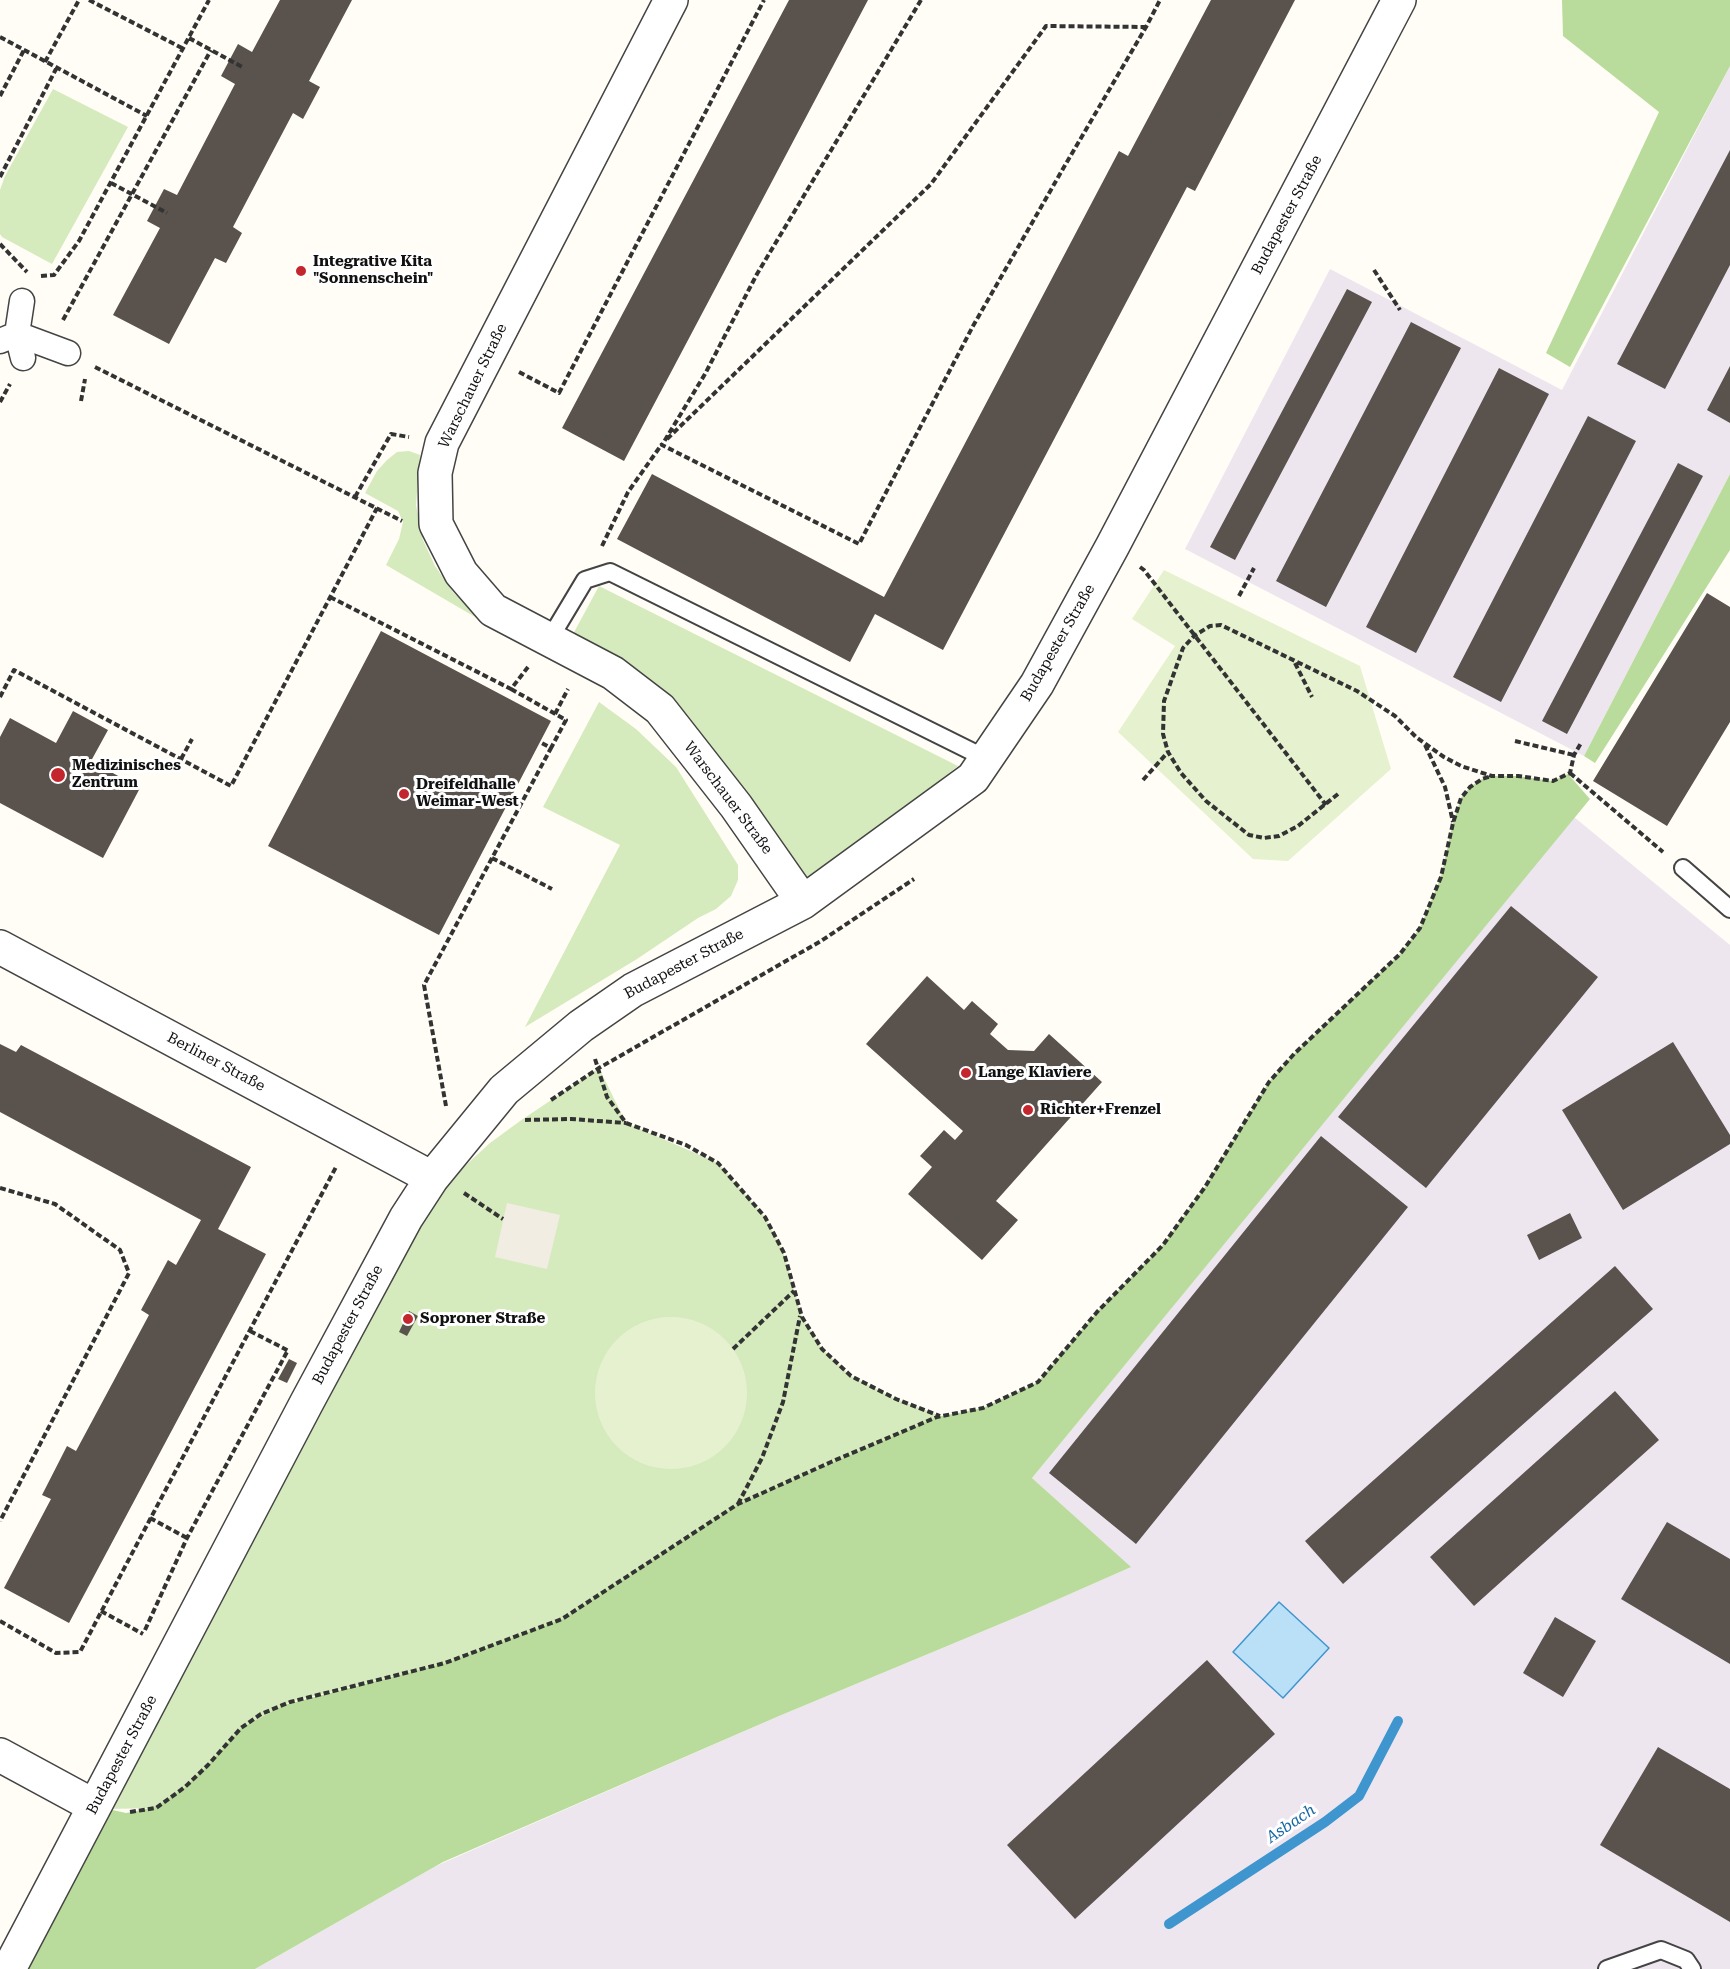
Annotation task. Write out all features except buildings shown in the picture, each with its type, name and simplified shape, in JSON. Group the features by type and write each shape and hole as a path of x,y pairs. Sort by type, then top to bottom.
{"street":[{"name":"Warschauer Straße","path":"671,0 442,443 435,473 435,524 461,573 493,610 613,673 660,709 736,806 803,902"},
{"name":"Budapester Straße","path":"9,1969 325,1369 406,1218 434,1176 504,1090 581,1026 633,990 803,902 973,778 1037,684 1107,558 1399,0"},
{"path":"9,337 22,301"},
{"path":"9,337 57,344"},
{"path":"9,337 23,358"},
{"name":"Berliner Straße","path":"0,947 434,1176"},
{"path":"0,1755 94,1806"}],"lane":[{"path":"549,640 585,580 610,572 987,759"},
{"path":"1683,868 1730,909"},
{"path":"1607,1969 1661,1950 1686,1960 1692,1969"}],"path":[{"path":"45,62 79,0"},
{"path":"89,0 182,48"},
{"path":"0,244 32,277 54,275 79,241 209,0"},
{"path":"487,355 559,393 764,0"},
{"path":"585,580 628,492 662,445 705,374 757,274 921,0"},
{"path":"662,445 858,544 973,326 1160,0"},
{"path":"662,445 931,184 1046,26 1146,27"},
{"path":"0,37 147,116"},
{"path":"189,38 244,68"},
{"path":"0,96 24,50"},
{"path":"211,50 72,307 57,344 404,522"},
{"path":"0,177 56,69"},
{"path":"111,183 167,213"},
{"path":"1374,270 1400,310"},
{"path":"355,497 391,434 442,443"},
{"path":"0,697 14,670 231,786 377,508"},
{"path":"1239,596 1254,568"},
{"path":"1144,570 1326,805"},
{"path":"330,597 511,689 566,720 424,985 446,1106 471,1129"},
{"path":"1338,794 1298,826 1279,836 1264,838 1248,835 1206,801 1181,773 1168,752 1163,734 1164,701 1183,648 1194,636 1210,626 1221,625 1357,691 1395,716 1424,743 1444,757 1461,766 1492,776"},
{"path":"511,689 549,640"},
{"path":"1294,662 1312,697"},
{"path":"555,714 570,684"},
{"path":"181,759 192,739"},
{"path":"1515,741 1574,755"},
{"path":"540,742 551,748"},
{"path":"1424,743 1444,787 1453,823"},
{"path":"1570,773 1574,755 1581,743"},
{"path":"1143,780 1168,752"},
{"path":"94,1806 126,1813 156,1808 185,1788 208,1766 241,1728 261,1714 290,1702 445,1663 562,1619 738,1504 941,1416 983,1408 1038,1382 1097,1312 1163,1245 1205,1187 1269,1082 1294,1054 1400,954 1420,928 1441,877 1461,798 1470,787 1492,776 1518,776 1552,781 1570,773"},
{"path":"1570,773 1683,868"},
{"path":"492,858 552,889"},
{"path":"549,1101 598,1068 821,941 914,879"},
{"path":"581,1026 607,1097 626,1123"},
{"path":"530,1114 520,1120 571,1119 626,1123 686,1145 718,1163 765,1217 784,1253 800,1312 822,1348 851,1376 896,1399 941,1416"},
{"path":"0,1621 56,1653 80,1652 353,1134"},
{"path":"434,1176 504,1219"},
{"path":"0,1188 55,1203 120,1250 129,1272 0,1521"},
{"path":"734,1349 795,1291"},
{"path":"738,1504 762,1458 783,1402 800,1312"},
{"path":"250,1331 325,1369"},
{"path":"140,1645 187,1538 288,1350"},
{"path":"150,1518 187,1538"},
{"path":"101,1611 143,1634"}],"shaded area":[{"path":"1730,66 1730,474 1584,756 1185,549 1330,269 1562,390"},
{"path":"1574,817 1730,945 1730,1969 255,1969 436,1866 779,1716 1029,1612 1130,1567 1032,1478"},
{"path":"507,1203 560,1215 547,1269 495,1257"}],"green space":[{"path":"1562,0 1730,0 1730,66 1570,367 1546,353 1659,112 1563,36"},
{"path":"53,89 128,127 52,264 2,237 0,234 0,190 5,176"},
{"path":"409,451 420,455 416,505 423,540 435,566 453,592 482,621 386,565 399,539 403,522 398,511 365,493 377,471 387,460 397,452"},
{"path":"1730,474 1730,550 1595,763 1584,756"},
{"path":"1164,570 1360,666 1391,769 1288,861 1253,859 1118,732 1175,646 1132,619"},
{"path":"599,586 958,766 809,883 572,636"},
{"path":"599,702 636,729 676,767 738,865 738,880 731,896 716,909 698,918 637,959 525,1027 620,845 543,807"},
{"path":"1568,774 1590,799 1032,1478 1131,1567 443,1862 255,1969 25,1969 108,1809 126,1813 156,1807 185,1787 241,1728 284,1705 445,1663 562,1619 738,1504 937,1417 983,1408 1038,1382 1097,1312 1163,1245 1205,1187 1269,1082 1294,1054 1400,954 1420,928 1441,877 1461,798 1470,787 1492,776 1518,776 1552,781"},
{"path":"599,1068 626,1123 718,1163 765,1217 783,1251 802,1317 822,1349 851,1376 896,1399 941,1416 738,1504 562,1619 445,1663 290,1702 241,1728 185,1787 156,1808 108,1809 417,1226 454,1176 490,1143"},
{"path":"671,1317 686,1318 700,1323 725,1339 741,1364 746,1378 746,1408 741,1422 725,1447 700,1463 686,1468 671,1469 656,1468 642,1463 617,1447 601,1422 596,1408 595,1393 596,1378 601,1364 617,1339 642,1323 656,1318"}],"water":[{"path":"1279,1602 1329,1648 1283,1698 1233,1652"}],"waterway":[{"name":"Asbach","path":"1169,1924 1325,1822 1359,1796 1398,1721"}],"place":[{"name":"Integrative Kita \"Sonnenschein\"","path":"301,271"},
{"name":"Medizinisches Zentrum","path":"58,775"},
{"name":"Dreifeldhalle Weimar-West","path":"404,794"},
{"name":"Lange Klaviere","path":"966,1073"},
{"name":"Richter+Frenzel","path":"1028,1110"},
{"name":"Soproner Straße","path":"408,1319"}]}
